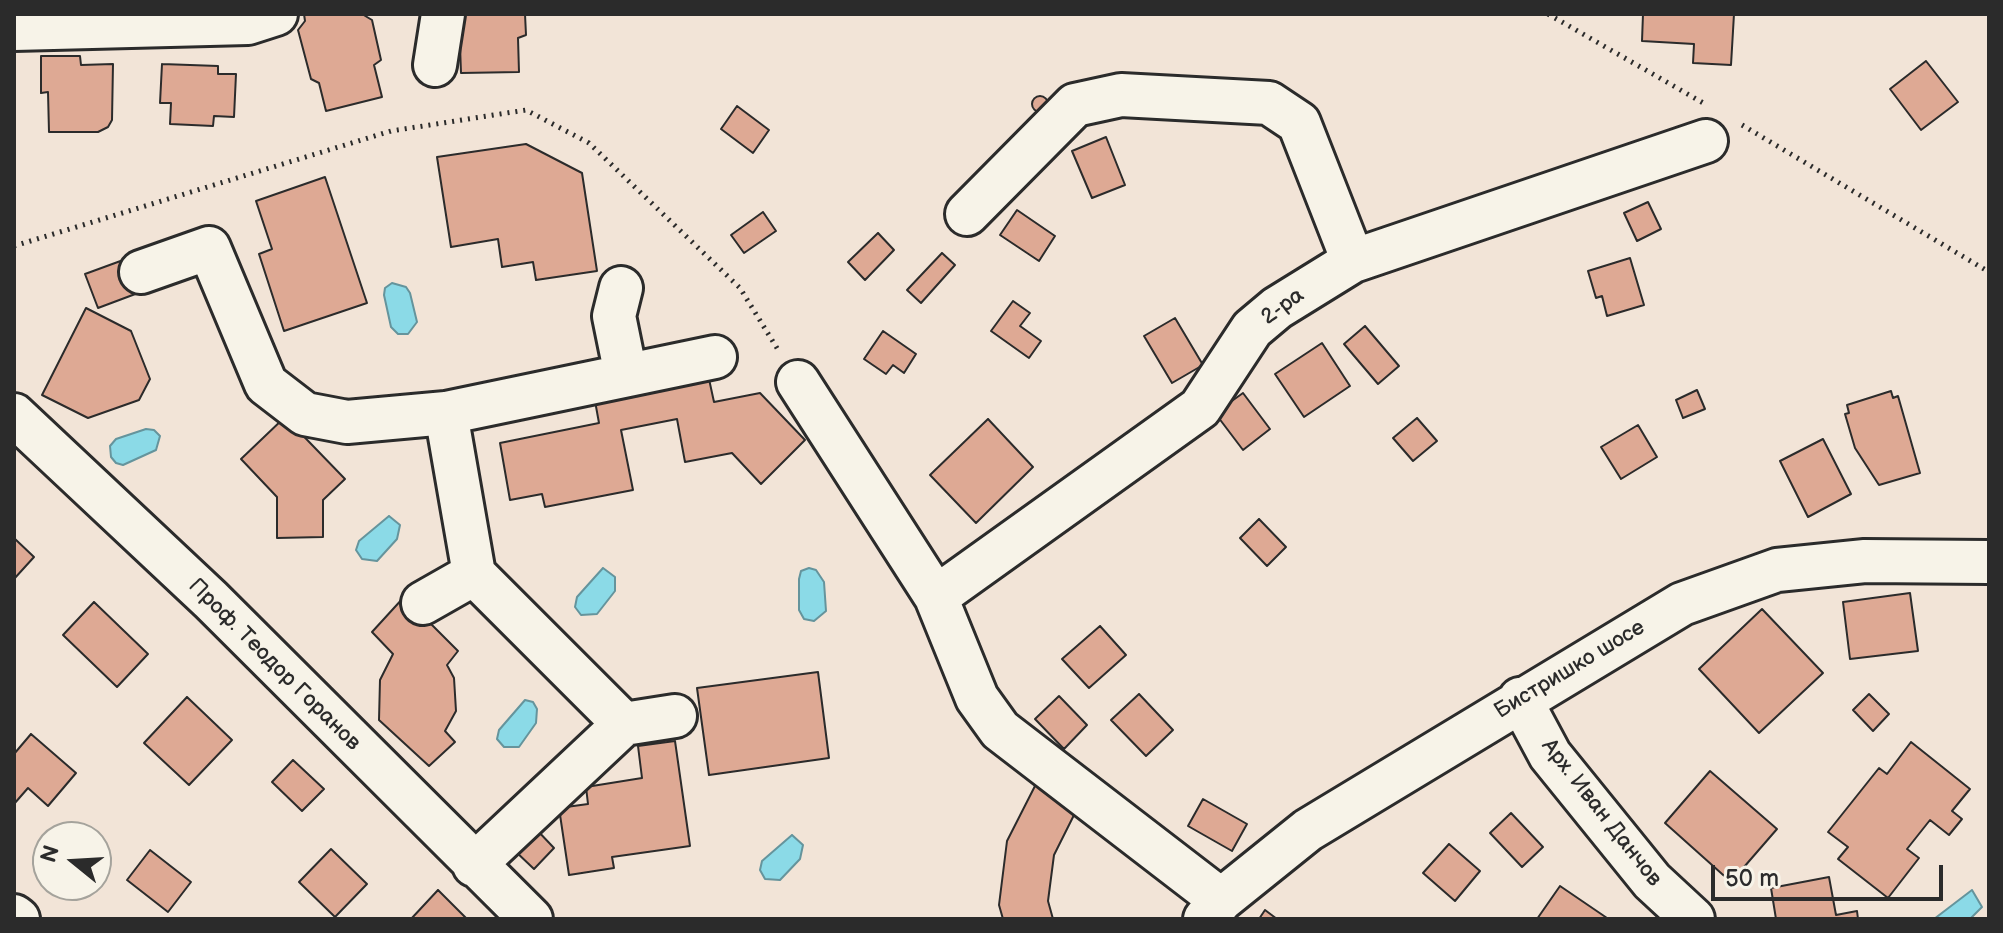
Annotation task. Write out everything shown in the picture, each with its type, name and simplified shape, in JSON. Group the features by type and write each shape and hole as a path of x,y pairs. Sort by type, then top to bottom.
{"street":[{"path":"14,29 248,23 276,14"},
{"path":"435,65 443,14"},
{"path":"967,214 1075,105 1121,95 1269,103 1299,123 1353,261"},
{"name":"2-ра","path":"936,597 1200,408 1252,329 1277,308 1353,261 1723,124"},
{"path":"141,272 209,248 266,384 305,414 347,422 446,413 715,357"},
{"path":"621,288 614,316 626,375"},
{"path":"798,382 936,597 977,698 1000,730 1213,909"},
{"path":"446,413 474,574 624,724"},
{"name":"Проф. Теодор Горанов","path":"14,415 211,600 531,919"},
{"name":"Бистришко шосе","path":"1213,909 1308,830 1520,699 1682,604 1777,570 1865,561 1989,562"},
{"path":"423,603 474,574"},
{"name":"Арх. Иван Данчов","path":"1520,699 1550,755 1656,900 1693,919"},
{"path":"474,865 624,724 675,716"}],"path":[{"path":"1548,14 1723,124 1989,272"},
{"path":"14,246 391,131 526,110 589,143 740,288 798,382"}],"water":[{"path":"392,283 406,287 410,293 417,322 408,334 398,334 391,327 384,295 385,288"},
{"path":"146,429 154,430 160,436 156,450 123,465 116,463 111,457 110,446 116,439"},
{"path":"389,516 400,525 397,539 377,561 362,559 356,550 359,541"},
{"path":"603,568 615,577 615,591 597,614 581,615 575,607 577,597"},
{"path":"809,568 816,570 824,582 826,611 814,621 804,619 799,610 799,579 801,571"},
{"path":"525,700 533,702 537,709 536,723 519,747 504,747 497,739 499,730"},
{"path":"792,835 803,845 800,859 780,880 765,879 760,870 762,861"},
{"path":"1972,890 1982,907 1970,919 1934,919"}],"building":[{"path":"304,14 362,14 372,20 381,60 374,65 382,97 326,111 319,83 311,79 298,30 305,21"},
{"path":"452,14 525,14 526,35 518,38 519,72 461,73 460,45 453,40"},
{"path":"1643,14 1734,14 1731,65 1693,63 1694,44 1642,41"},
{"path":"41,56 80,56 81,65 113,64 112,120 108,127 98,132 49,132 48,92 41,93"},
{"path":"1926,61 1958,102 1921,130 1890,89"},
{"path":"162,64 218,66 218,74 236,74 234,117 214,116 213,126 170,124 171,103 160,103"},
{"path":"1040,96 1046,98 1046,110 1040,112 1034,110 1032,104 1034,98"},
{"path":"737,106 769,130 753,153 721,129"},
{"path":"1106,137 1125,185 1092,198 1072,151"},
{"path":"526,144 582,173 597,271 536,280 533,262 502,267 498,239 451,247 437,157"},
{"path":"325,177 367,303 284,331 259,254 272,249 256,201"},
{"path":"1648,202 1661,229 1637,241 1624,213"},
{"path":"1017,210 1055,236 1039,261 1000,235"},
{"path":"763,212 776,231 744,253 731,235"},
{"path":"878,233 894,250 865,280 848,262"},
{"path":"942,253 955,265 921,303 907,290"},
{"path":"1630,258 1644,305 1607,316 1602,296 1596,298 1588,271"},
{"path":"126,259 138,293 98,308 85,274"},
{"path":"1013,301 1030,313 1020,326 1041,341 1029,358 991,331"},
{"path":"86,308 131,331 150,379 139,400 88,418 42,395"},
{"path":"1175,318 1203,365 1172,383 1144,336"},
{"path":"1365,326 1399,366 1378,384 1344,344"},
{"path":"883,331 916,354 904,373 893,365 886,374 864,359"},
{"path":"1322,343 1350,386 1304,417 1275,374"},
{"path":"709,379 714,402 760,393 805,440 761,484 732,453 685,462 677,419 621,430 633,490 545,507 542,494 510,500 500,443 599,423 595,401"},
{"path":"1697,390 1705,409 1683,418 1676,400"},
{"path":"1891,391 1893,398 1898,396 1920,473 1879,485 1855,448 1845,414 1849,413 1847,405"},
{"path":"1243,393 1270,429 1243,450 1215,413"},
{"path":"285,417 345,479 323,500 323,537 277,538 277,497 241,459"},
{"path":"1417,418 1437,441 1413,461 1393,438"},
{"path":"988,419 1033,467 976,523 930,475"},
{"path":"1638,425 1657,457 1621,479 1601,447"},
{"path":"1823,439 1851,494 1808,517 1780,461"},
{"path":"1259,519 1286,547 1267,566 1240,538"},
{"path":"14,538 34,557 14,579"},
{"path":"1910,593 1918,651 1850,659 1843,602"},
{"path":"404,597 458,651 447,665 454,678 456,711 445,731 455,742 429,766 379,720 380,680 393,654 372,632"},
{"path":"94,602 148,654 117,687 63,635"},
{"path":"1762,609 1823,673 1759,733 1699,669"},
{"path":"1100,626 1126,655 1089,688 1062,659"},
{"path":"818,672 829,758 709,775 697,688"},
{"path":"1139,694 1173,730 1146,756 1111,720"},
{"path":"1869,694 1889,714 1873,731 1853,710"},
{"path":"1059,696 1087,725 1064,749 1035,719"},
{"path":"187,697 232,740 189,785 144,743"},
{"path":"31,734 76,773 48,806 28,788 14,804 14,754"},
{"path":"675,741 690,846 612,857 614,868 569,875 559,808 588,804 586,787 642,778 638,746"},
{"path":"1911,742 1970,789 1952,811 1962,819 1949,835 1930,820 1907,849 1919,858 1888,898 1838,859 1848,847 1828,832 1879,768 1887,774"},
{"path":"293,760 324,789 302,811 272,782"},
{"path":"1710,771 1777,829 1731,882 1665,823"},
{"path":"1036,784 1075,813 1054,855 1048,901 1053,919 1003,919 999,905 1007,841"},
{"path":"1203,799 1247,824 1232,851 1188,826"},
{"path":"1511,813 1543,847 1522,867 1490,833"},
{"path":"535,828 554,848 534,869 514,850"},
{"path":"1449,844 1480,871 1455,901 1423,873"},
{"path":"331,849 367,884 335,917 299,882"},
{"path":"150,850 191,882 168,912 127,880"},
{"path":"1829,877 1836,915 1857,911 1858,919 1776,919 1771,888"},
{"path":"1560,886 1607,918 1537,919"},
{"path":"438,890 467,919 411,919"},
{"path":"1265,910 1277,919 1259,919"}]}
